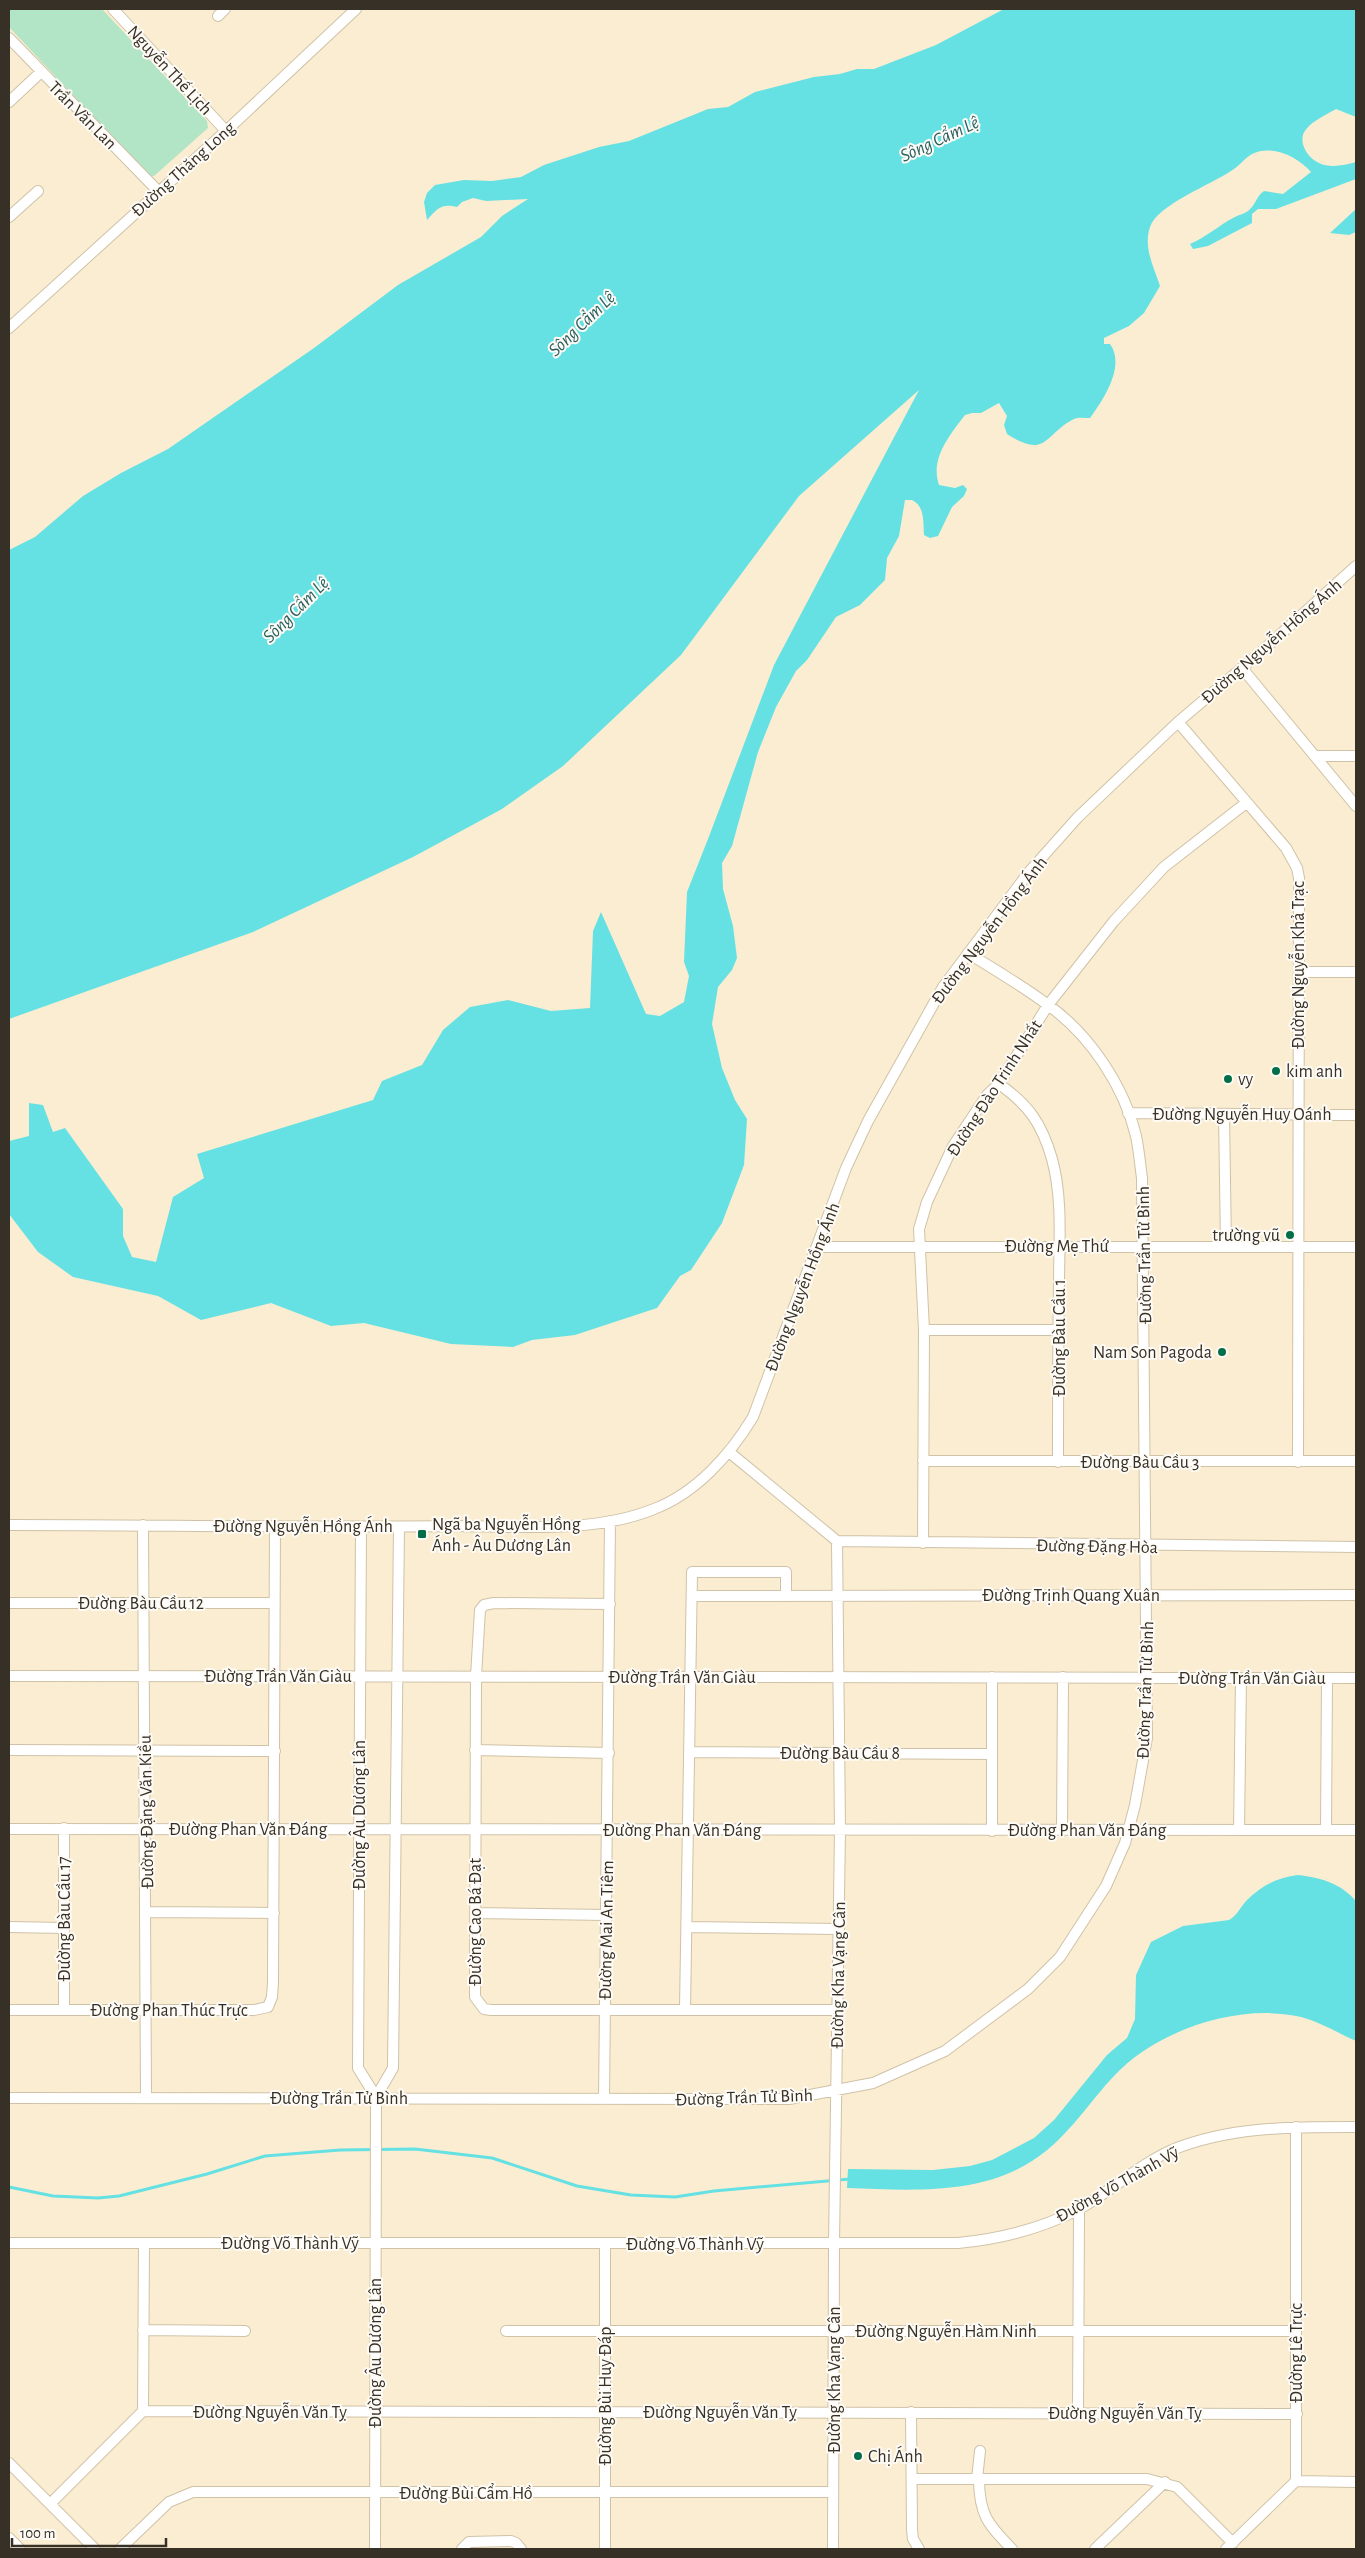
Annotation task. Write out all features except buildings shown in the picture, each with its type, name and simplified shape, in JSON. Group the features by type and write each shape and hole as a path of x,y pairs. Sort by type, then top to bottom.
{"street":[{"name":"Nguyễn Thế Lịch","path":"113,9 226,131"},
{"name":"Đường Thăng Long","path":"9,328 226,131 356,9"},
{"name":"Trần Văn Lan","path":"9,38 158,191"},
{"path":"9,102 41,72"},
{"path":"9,218 38,191"},
{"name":"Đường Nguyễn Hồng Ánh","path":"9,1525 399,1527 573,1525 610,1521 655,1509 680,1495 708,1473 729,1452 753,1417 846,1168 868,1121 929,1011 968,953 1029,872 1072,824 1178,722 1242,668 1356,566"},
{"path":"1242,668 1356,806"},
{"name":"Đường Nguyễn Khả Trạc","path":"1178,722 1286,848 1296,868 1299,893 1297,1114 1298,1462"},
{"path":"1315,756 1356,756"},
{"name":"Đường Đào Trinh Nhất","path":"923,1543 924,1330 919,1229 927,1202 953,1146 988,1095 999,1084 1048,1005 1132,900 1164,866 1246,802"},
{"name":"Đường Trần Tử Bình","path":"9,2098 789,2099 873,2082 945,2051 1028,1989 1060,1957 1106,1886 1128,1831 1142,1771 1147,1738 1145,1246 1142,1178 1136,1136 1128,1113 1112,1079 1091,1045 1048,1005 968,953"},
{"path":"1299,972 1356,972"},
{"name":"Đường Bàu Cầu 1","path":"999,1084 1021,1100 1031,1112 1052,1159 1059,1200 1058,1462"},
{"name":"Đường Nguyễn Huy Oánh","path":"1128,1113 1356,1115"},
{"path":"1224,1114 1226,1246"},
{"name":"Đường Mẹ Thứ","path":"817,1247 1356,1247"},
{"path":"924,1330 1058,1330"},
{"path":"729,1452 837,1541"},
{"name":"Đường Bàu Cầu 3","path":"923,1461 1356,1462"},
{"name":"Đường Mai An Tiêm","path":"604,2099 610,1676 610,1521"},
{"name":"Đường Đặng Văn Kiều","path":"143,1525 147,1912 146,2098"},
{"name":"Đường Phan Thúc Trực","path":"9,2010 254,2010 268,2007 272,1998 274,1913 275,1526"},
{"name":"Đường Âu Dương Lân","path":"361,1527 358,2068 376,2098"},
{"name":"Đường Âu Dương Lân","path":"375,2549 374,2166 376,2098 393,2068 399,1527"},
{"name":"Đường Đặng Hòa","path":"837,1541 1146,1547 1356,1547"},
{"name":"Đường Kha Vạng Cân","path":"833,2549 834,2192 840,1830 837,1541"},
{"path":"685,2009 692,1572 786,1572 786,1596"},
{"name":"Đường Trịnh Quang Xuân","path":"692,1596 1356,1595"},
{"name":"Đường Bàu Cầu 12","path":"9,1603 274,1603"},
{"name":"Đường Cao Bá Đạt","path":"610,1604 484,1605 478,1617 475,1750 475,1997 484,2009 837,2010"},
{"name":"Đường Trần Văn Giàu","path":"9,1676 1356,1678"},
{"path":"992,1677 992,1830"},
{"path":"1062,1831 1063,1677"},
{"path":"1239,1830 1241,1678"},
{"path":"1326,1830 1327,1678"},
{"path":"9,1750 275,1751"},
{"path":"475,1750 609,1753"},
{"name":"Đường Bàu Cầu 8","path":"690,1752 991,1754"},
{"name":"Đường Bàu Cầu 17","path":"64,1828 64,2010"},
{"name":"Đường Phan Văn Đáng","path":"9,1829 1356,1830"},
{"path":"147,1912 274,1913"},
{"path":"475,1913 606,1915"},
{"path":"9,1927 64,1928"},
{"path":"687,1927 839,1929"},
{"name":"Đường Võ Thành Vỹ","path":"9,2243 958,2243 990,2240 1014,2234 1079,2209 1171,2151 1213,2136 1296,2127 1356,2126"},
{"name":"Đường Lê Trực","path":"1296,2127 1296,2482"},
{"path":"1078,2413 1079,2209"},
{"path":"50,2504 143,2412 144,2243"},
{"name":"Đường Bùi Huy Đáp","path":"605,2244 605,2549"},
{"path":"143,2330 245,2331"},
{"name":"Đường Nguyễn Hàm Ninh","path":"506,2330 1296,2331"},
{"name":"Đường Nguyễn Văn Tỵ","path":"143,2412 1296,2414"},
{"path":"911,2412 913,2539 919,2549"},
{"path":"980,2451 978,2479 981,2509 992,2528 1012,2549"},
{"path":"9,2463 95,2549"},
{"path":"912,2479 1148,2479 1165,2482 1177,2487 1230,2546 1296,2482 1356,2482"},
{"path":"1095,2549 1165,2482"},
{"name":"Đường Bùi Cẩm Hồ","path":"120,2549 169,2502 193,2492 833,2492"},
{"path":"9,2538 20,2549"},
{"path":"462,2549 469,2542 511,2541 516,2543 521,2549"}],"green space":[{"path":"9,9 102,9 207,121 208,128 154,176 150,177 9,27"}],"water":[{"name":"Sông Cẩm Lệ","path":"1004,9 1356,9 1356,117 1336,109 1308,127 1302,140 1307,153 1323,165 1336,166 1356,162 1356,179 1276,209 1258,209 1252,214 1252,223 1208,246 1193,249 1190,244 1248,211 1264,191 1283,194 1311,172 1292,157 1276,151 1260,151 1252,154 1231,171 1163,211 1150,227 1148,235 1150,257 1160,286 1144,313 1129,326 1104,338 1104,344 1110,344 1114,353 1114,372 1111,383 1090,418 1074,419 1044,442 1038,445 1030,445 1007,434 1004,425 1007,416 999,403 981,413 965,415 943,448 937,466 937,475 939,485 955,488 963,485 967,489 964,496 952,507 938,536 930,538 924,535 919,506 912,500 905,500 899,536 887,558 885,580 860,605 836,617 807,660 796,671 776,707 758,752 732,846 722,863 723,889 733,926 737,958 732,970 718,987 712,1024 722,1068 735,1100 747,1119 744,1165 722,1223 691,1270 680,1276 657,1308 575,1335 532,1340 513,1347 451,1344 364,1323 331,1326 271,1303 201,1320 158,1296 73,1277 38,1252 9,1214 9,1141 29,1136 29,1103 43,1105 53,1132 65,1128 123,1209 123,1236 132,1257 156,1262 173,1197 204,1178 197,1154 373,1100 382,1081 422,1065 443,1030 470,1007 508,1000 551,1011 590,1008 593,931 601,912 646,1014 660,1016 684,1002 689,976 684,962 687,892 774,665 919,390 799,496 681,655 563,766 502,809 413,857 253,932 9,1019 9,550 35,537 83,496 121,473 168,449 314,348 398,285 481,237 502,216 528,199 486,201 473,198 462,202 457,207 443,206 427,220 424,202 427,193 435,185 464,180 492,181 521,177 544,165 599,147 629,141 708,109 728,107 755,92 814,77 840,74 857,69 874,69 936,45"},
{"path":"1356,209 1356,232 1349,235 1330,233"},
{"path":"1298,1875 1330,1882 1344,1890 1356,1901 1356,2041 1308,2019 1278,2014 1254,2013 1229,2016 1205,2022 1181,2031 1139,2054 1121,2069 1058,2140 1032,2161 1011,2172 989,2180 942,2188 894,2190 847,2188 848,2169 933,2170 970,2166 992,2160 1034,2138 1054,2120 1107,2055 1127,2038 1135,2019 1136,1975 1151,1942 1183,1926 1229,1920 1235,1916 1247,1900 1264,1886 1283,1878"}],"waterway":[{"path":"9,2187 53,2196 98,2198 119,2196 207,2174 265,2156 340,2150 415,2149 492,2158 577,2186 631,2195 675,2197 714,2191 850,2179"}],"place":[{"name":"kim anh","path":"1276,1071"},
{"name":"vy","path":"1228,1079"},
{"name":"trường vũ","path":"1290,1235"},
{"name":"Nam Son Pagoda","path":"1222,1352"},
{"name":"Ngã ba Nguyễn Hồng Ánh - Âu Dương Lân","path":"422,1534"},
{"name":"Chị Ánh","path":"858,2456"}]}
